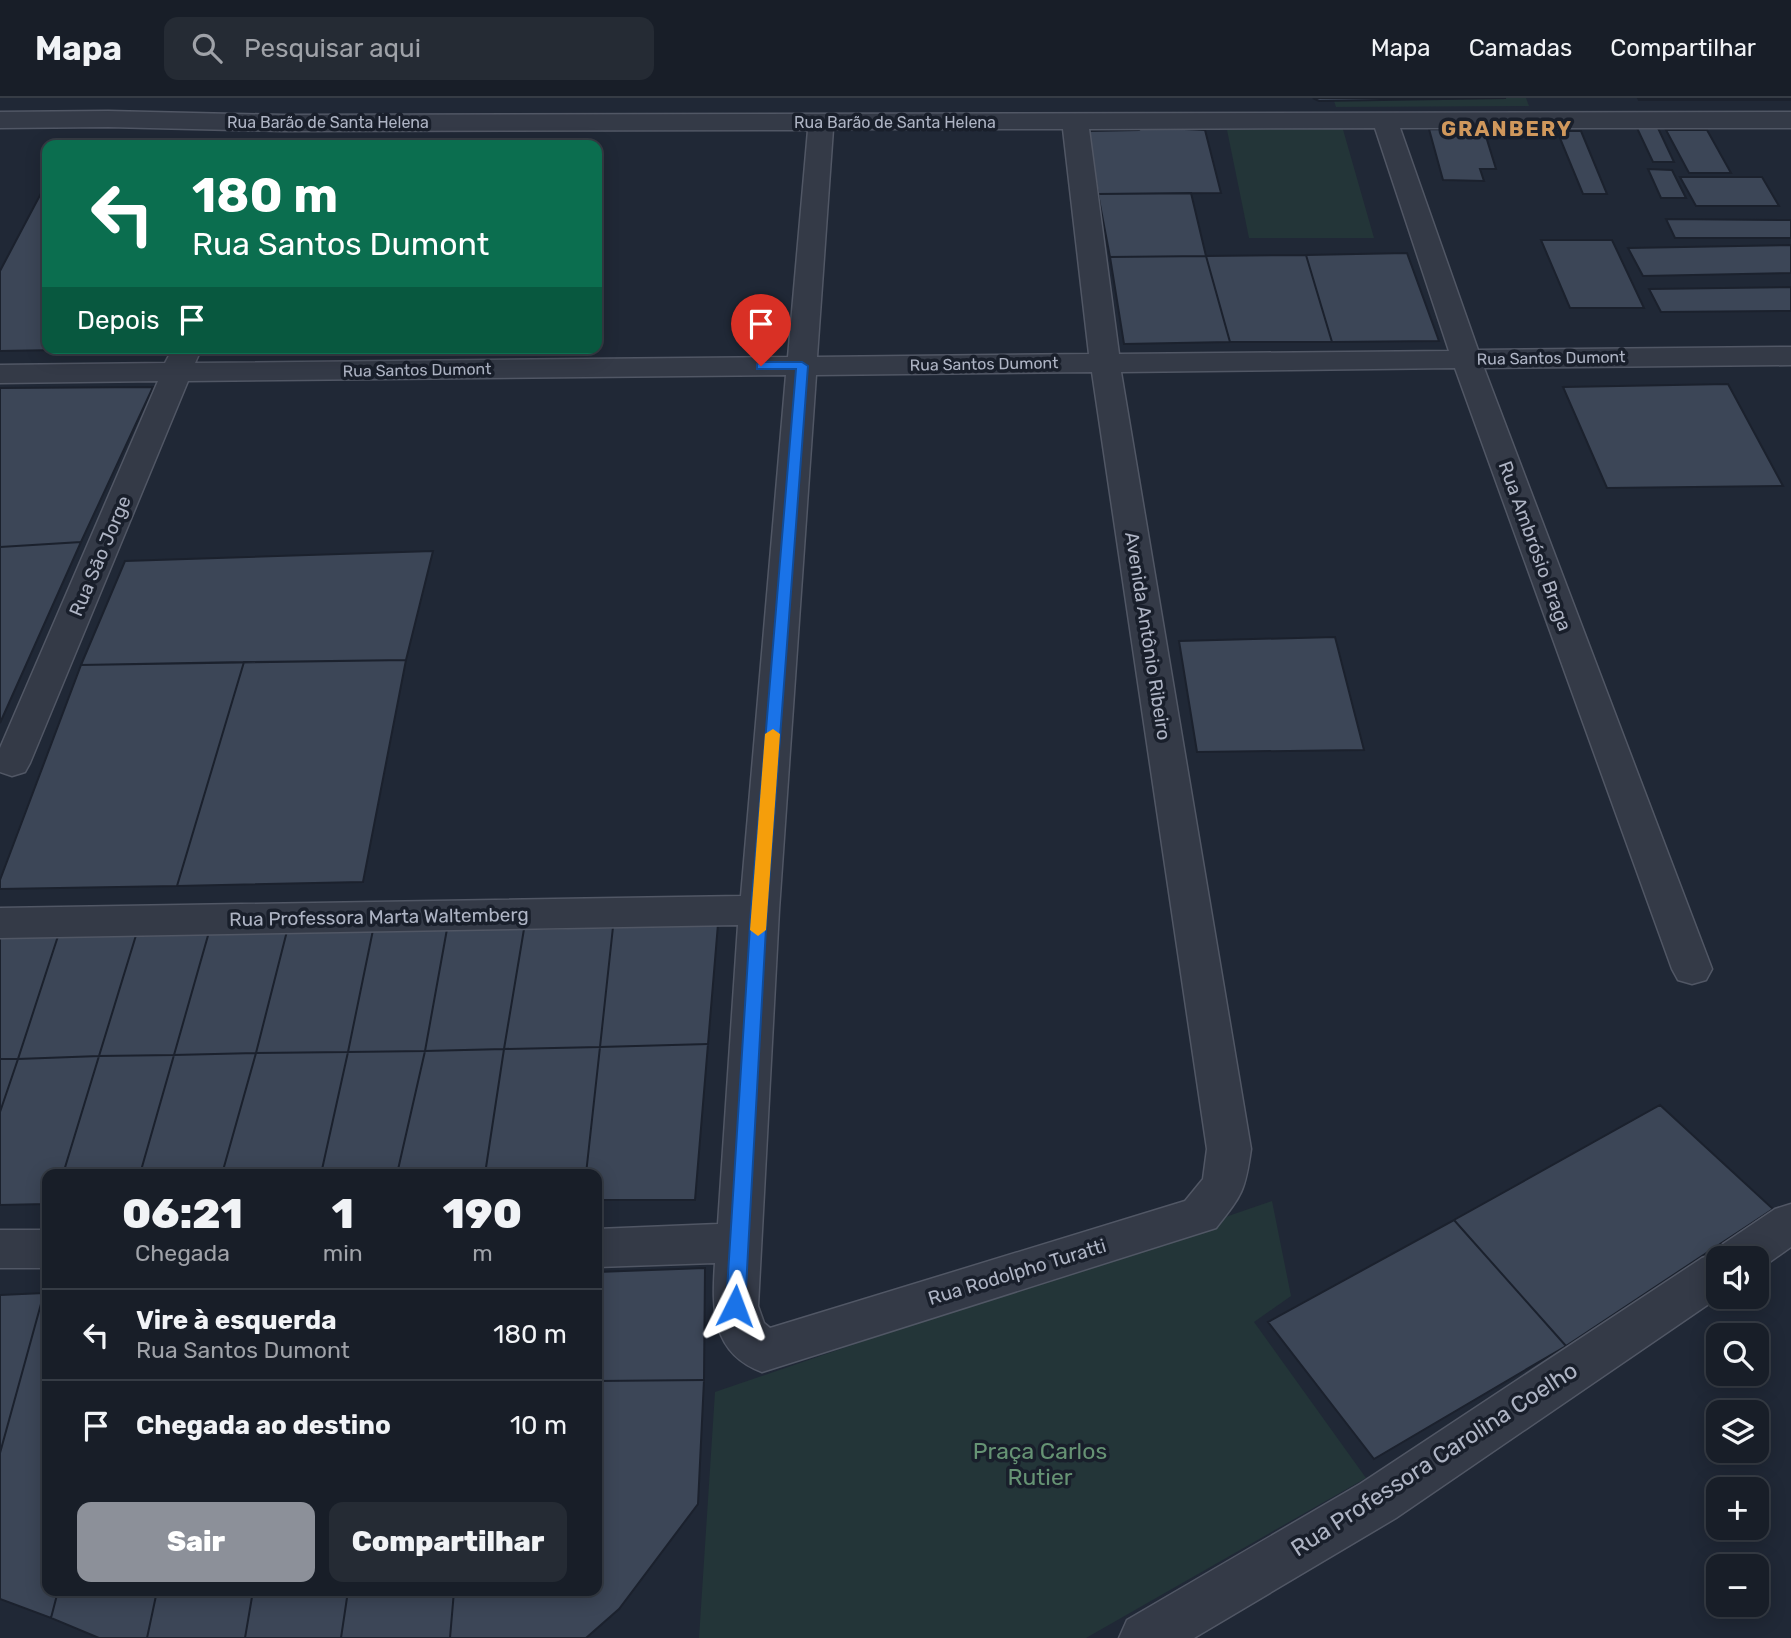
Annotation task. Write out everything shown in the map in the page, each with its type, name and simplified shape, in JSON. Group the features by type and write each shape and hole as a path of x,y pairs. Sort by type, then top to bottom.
{"street":[{"name":"Rua Barão de Santa Helena","path":"0,120 113,108 283,123 821,122 1007,110 1075,121 1271,109 1385,121 1791,120"},
{"name":"Avenida Antônio Ribeiro","path":"1075,121 1105,363 1229,1149"},
{"name":"Rua Ambrósio Braga","path":"1385,121 1465,359 1692,969"},
{"path":"602,1248 739,1243 759,910 821,122"},
{"name":"Rua Santos Dumont","path":"0,374 182,360 802,366 1791,356"},
{"name":"Rua São Jorge","path":"12,763 182,360"},
{"name":"Rua Professora Marta Waltemberg","path":"0,923 759,910"},
{"name":"Rua Rodolpho Turatti","path":"739,1243 735,1306 745,1335 762,1351 1200,1215 1224,1185 1229,1149"},
{"path":"1757,1246 1791,1223"},
{"path":"0,1250 42,1249"},
{"name":"Rua Professora Carolina Coelho","path":"1145,1638 1378,1502 1706,1280"}],"green space":[{"path":"1333,98 1526,98 1529,106 1336,107"},
{"path":"1226,125 1342,126 1374,238 1249,238"},
{"name":"Praça Carlos Rutier","path":"1272,1201 1291,1296 1254,1322 1366,1478 1086,1638 699,1638 715,1392"}],"building":[{"path":"1313,98 1506,98 1319,101"},
{"path":"1638,98 1791,98 1791,100 1639,100"},
{"path":"1143,127 1205,130 1221,193 1098,194 1087,131 1139,130"},
{"path":"1637,128 1658,128 1674,162 1653,162"},
{"path":"1429,129 1484,130 1496,169 1480,169 1484,181 1443,180"},
{"path":"1666,130 1707,130 1731,173 1689,173"},
{"path":"1557,131 1581,131 1607,194 1583,194"},
{"path":"1648,169 1672,170 1686,198 1661,198"},
{"path":"1680,177 1762,177 1779,206 1696,206"},
{"path":"42,191 42,350 0,351 0,271"},
{"path":"1191,193 1206,256 1110,257 1098,194"},
{"path":"1666,219 1791,220 1791,238 1675,238"},
{"path":"1541,240 1612,240 1644,308 1570,308"},
{"path":"1791,245 1791,273 1643,276 1628,248"},
{"path":"1407,253 1439,341 1332,342 1306,255"},
{"path":"1306,255 1332,342 1230,342 1206,256"},
{"path":"1206,256 1230,342 1124,344 1110,257"},
{"path":"1791,287 1791,311 1661,312 1649,289"},
{"path":"1728,384 1783,486 1607,488 1563,387"},
{"path":"153,387 81,542 0,547 0,388"},
{"path":"81,542 0,723 0,547"},
{"path":"433,551 406,660 81,665 125,561"},
{"path":"1335,637 1364,750 1197,752 1179,641"},
{"path":"406,660 363,882 177,886 244,662"},
{"path":"244,662 177,886 0,889 0,880 81,665"},
{"path":"718,924 708,1044 600,1047 613,927"},
{"path":"613,927 600,1047 504,1049 524,929"},
{"path":"447,929 425,1051 348,1052 373,930"},
{"path":"447,929 524,929 504,1049 425,1051"},
{"path":"373,930 348,1052 256,1053 287,931"},
{"path":"287,931 256,1053 174,1055 209,932"},
{"path":"137,932 209,932 174,1055 99,1056"},
{"path":"137,932 99,1056 18,1059 59,933"},
{"path":"59,933 18,1059 0,1059 0,935"},
{"path":"708,1044 695,1200 602,1200 602,1169 587,1169 600,1047"},
{"path":"600,1047 587,1169 486,1169 504,1049"},
{"path":"504,1049 486,1169 398,1169 425,1051"},
{"path":"425,1051 398,1169 322,1169 348,1052"},
{"path":"348,1052 322,1169 223,1169 256,1053"},
{"path":"256,1053 223,1169 141,1169 174,1055"},
{"path":"174,1055 141,1169 65,1169 99,1056"},
{"path":"99,1056 65,1169 42,1169 42,1204 0,1205 0,1112 18,1059"},
{"path":"0,1059 18,1059 0,1112"},
{"path":"1660,1105 1773,1209 1717,1246 1706,1246 1706,1253 1566,1346 1454,1220"},
{"path":"1454,1220 1566,1346 1374,1459 1268,1322"},
{"path":"705,1268 704,1380 602,1381 602,1272"},
{"path":"42,1293 0,1453 0,1295"},
{"path":"42,1300 42,1596 57,1596 51,1618 0,1599 0,1453"},
{"path":"704,1380 698,1504 619,1609 586,1638 450,1638 454,1596 602,1596 602,1381"},
{"path":"57,1596 156,1596 147,1638 99,1638 51,1618"},
{"path":"156,1596 252,1596 245,1638 147,1638"},
{"path":"252,1596 347,1596 341,1638 245,1638"},
{"path":"347,1596 454,1596 450,1638 341,1638"}],"slow traffic":[{"path":"758,930 773,734"}],"district":[{"name":"GRANBERY","path":"1507,128"}],"route":[{"path":"735,1306 759,910 802,366 761,366"}]}
